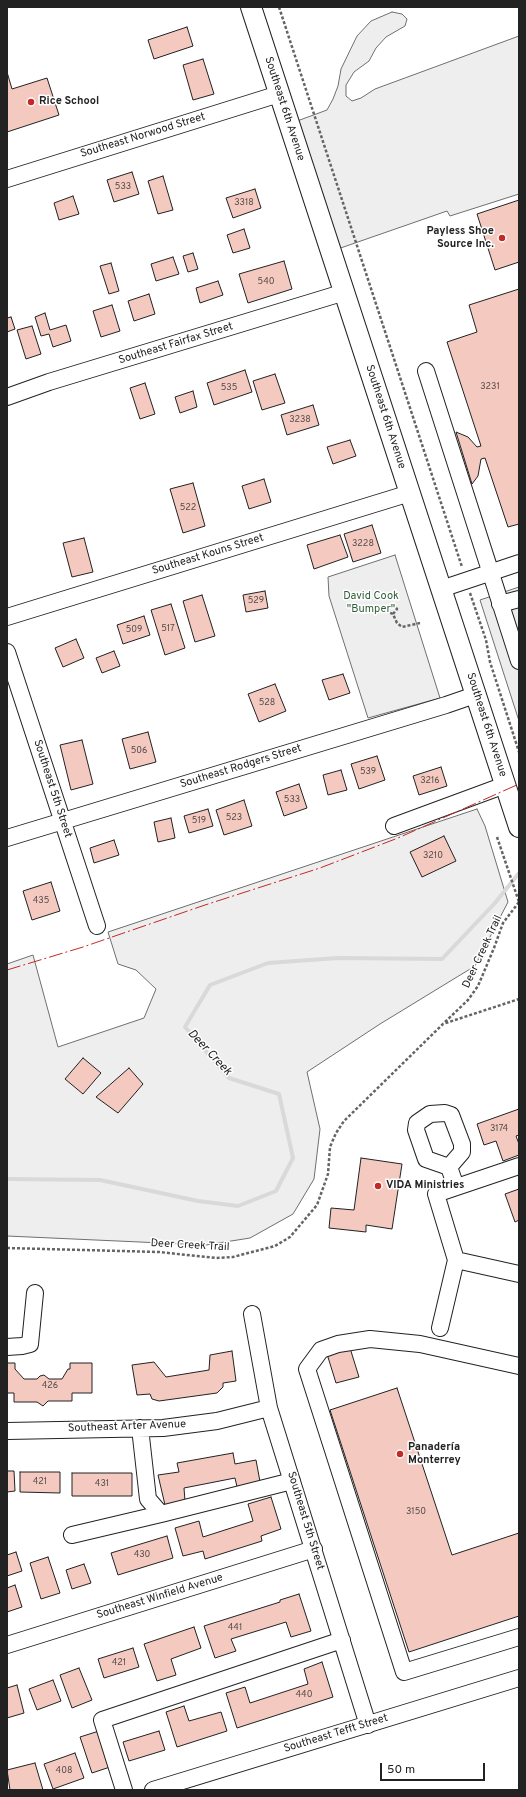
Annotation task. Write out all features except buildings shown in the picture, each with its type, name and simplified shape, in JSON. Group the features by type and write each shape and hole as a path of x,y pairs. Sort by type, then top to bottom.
{"main road":[{"name":"Southeast 6th Avenue","path":"251,7 518,825"}],"street":[{"name":"Southeast Norwood Street","path":"7,179 279,94"},
{"name":"Southeast Fairfax Street","path":"7,397 57,380 345,292"},
{"path":"426,371 519,661"},
{"name":"Southeast Kouns Street","path":"7,617 410,493"},
{"path":"441,589 519,563"},
{"path":"500,604 519,599"},
{"name":"Southeast 5th Street","path":"7,652 97,926"},
{"name":"Southeast Rodgers Street","path":"7,838 476,695"},
{"path":"394,826 505,785"},
{"path":"440,1328 456,1260 436,1194 519,1166"},
{"path":"449,1167 456,1187"},
{"path":"456,1260 519,1274"},
{"path":"7,1347 30,1344 35,1293"},
{"name":"Southeast 5th Street","path":"252,1314 269,1408 368,1725"},
{"path":"519,1366 420,1344 370,1339 338,1344 321,1350 307,1369 404,1672 519,1637"},
{"name":"Southeast Arter Avenue","path":"7,1431 163,1428 230,1418 269,1408"},
{"path":"140,1428 148,1499 161,1514"},
{"path":"72,1535 292,1481"},
{"name":"Southeast Winfield Avenue","path":"7,1645 314,1549"},
{"path":"124,1790 102,1720 342,1640"},
{"name":"Southeast Tefft Street","path":"153,1790 519,1678"}],"path":[{"path":"279,7 486,640 490,662 519,752"},
{"path":"393,614 397,623 402,627 420,623"},
{"path":"497,838 519,902"},
{"name":"Deer Creek Trail","path":"7,1248 159,1252 216,1258 233,1257 275,1246 290,1237 317,1205 328,1174 330,1147 336,1133 344,1121 468,1000 478,986 503,923 519,902"},
{"name":"Deer Creek Trail","path":"443,1024 519,999"}],"green space":[{"path":"392,12 402,14 407,19 405,26 386,37 376,48 369,61 354,72 346,85 346,96 352,101 361,98 375,89 519,36 519,194 450,216 447,211 332,251 289,124 327,110 338,86 341,69 357,36 371,21"},
{"name":"David Cook \"Bumper\"","path":"395,555 440,698 368,718 329,596 328,577"},
{"path":"477,809 485,826 508,902 475,966 380,1024 307,1072 320,1129 314,1179 293,1214 250,1238 206,1245 7,1236 7,964 33,955 58,1047 144,1018 156,989 136,970 118,964 108,932"}],"shaded area":[{"path":"519,587 519,721 480,600"}],"waterway":[{"name":"Deer Creek","path":"7,1179 100,1180 198,1201 238,1206 276,1191 293,1158 279,1094 229,1078 185,1027 210,985 268,963 338,958 442,959 495,903 519,873"}],"power":[{"path":"7,970 83,947 205,905 320,868 398,838 519,784"}],"place":[{"name":"Rice School","path":"31,102"},
{"name":"Payless Shoe Source Inc.","path":"502,238"},
{"name":"VIDA Ministries","path":"378,1186"},
{"name":"Panadería Monterrey","path":"400,1454"}]}
